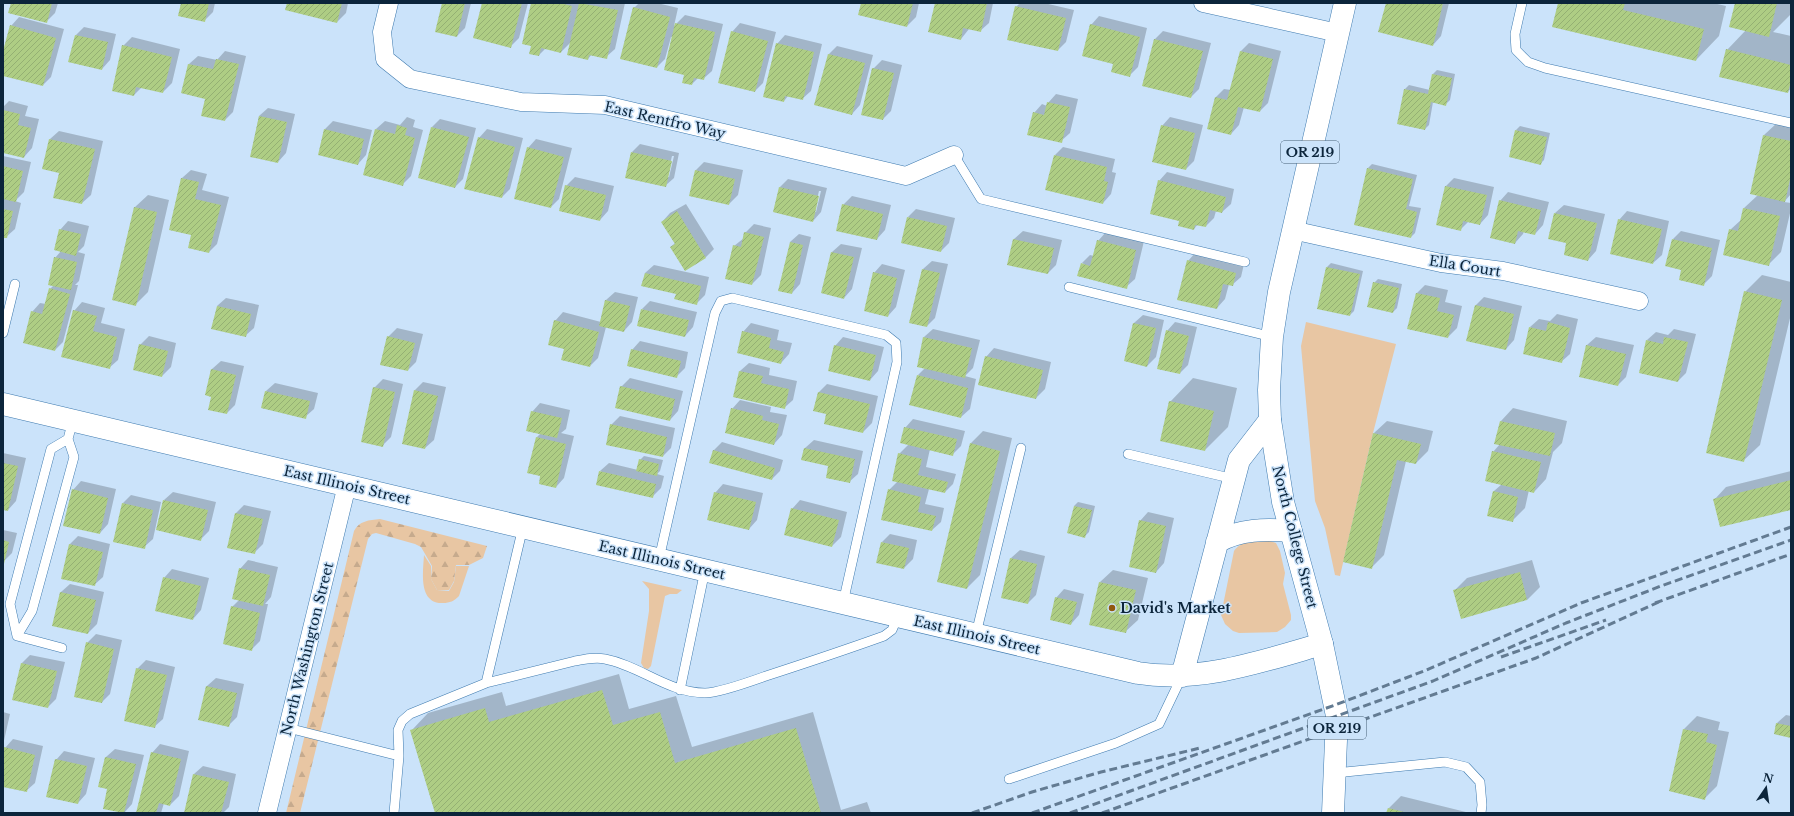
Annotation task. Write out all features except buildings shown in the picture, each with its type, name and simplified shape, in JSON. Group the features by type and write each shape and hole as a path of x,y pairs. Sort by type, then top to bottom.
{"street":[{"name":"East Rentfro Way","path":"389,3 382,32 385,59 410,79 521,102 605,105 906,176 954,156"},
{"path":"1203,3 1338,33"},
{"name":"North College Street","path":"1333,813 1337,716 1322,644 1283,502 1270,420 1269,390 1272,337 1279,292 1345,3"},
{"name":"Ella Court","path":"1292,230 1441,263 1503,271 1639,301"},
{"name":"East Illinois Street","path":"3,404 70,429 347,485 1138,673 1156,676 1182,676 1245,666 1322,644"},
{"path":"1182,676 1239,460 1270,420"},
{"name":"North Washington Street","path":"267,813 347,485"},
{"path":"1217,542 1229,536 1240,533 1271,529 1291,531"}],"lane":[{"path":"1522,3 1515,34 1516,50 1528,62 1553,70 1791,123"},
{"path":"954,156 981,199 1245,262"},
{"path":"3,333 15,284"},
{"path":"1069,287 1272,337"},
{"path":"659,559 715,313 721,301 732,298 886,335 896,343 897,362 843,603"},
{"path":"17,636 10,604 51,449 70,429"},
{"path":"17,636 32,611 74,457 70,429"},
{"path":"976,634 1021,448"},
{"path":"1128,454 1234,479"},
{"path":"486,683 523,527"},
{"path":"680,690 705,570"},
{"path":"394,813 398,756 398,730 402,721 410,714 486,683 575,661 604,659 618,662 680,690 706,693 742,684 884,636 892,630 898,616"},
{"path":"17,636 62,648"},
{"path":"1009,779 1116,743 1159,724 1182,676"},
{"path":"288,728 398,756"},
{"path":"1335,773 1445,762 1466,767 1480,782 1482,805 1481,813"}],"green space":[{"path":"1306,322 1396,344 1373,433 1340,576 1335,575 1325,528 1315,501 1301,346"},
{"path":"380,519 487,546 483,558 469,565 456,565 454,581 449,590 437,590 431,579 432,566 421,547 376,533 372,534 368,539 300,813 286,813 354,531 362,523"},
{"path":"1267,540 1276,543 1280,551 1285,573 1283,584 1291,620 1285,627 1277,632 1239,633 1233,631 1225,624 1221,615 1234,551 1237,547 1245,543"},
{"path":"424,555 431,566 431,579 437,590 449,591 454,582 456,566 469,566 459,596 450,602 443,603 435,602 429,598 426,593 423,578"},
{"path":"642,581 682,590 677,594 665,596 651,666 648,669 644,668 641,663 649,611 649,589"}],"railway":[{"path":"1032,813 1335,705 1424,671 1581,603 1791,527"},
{"path":"1070,813 1433,681 1566,623 1661,586 1791,540"},
{"path":"1655,603 1791,554"},
{"path":"1102,813 1536,658 1661,601"},
{"path":"1501,657 1606,620"},
{"path":"972,813 1032,792 1101,772 1200,748"}],"place":[{"name":"David's Market","path":"1112,608"}]}
